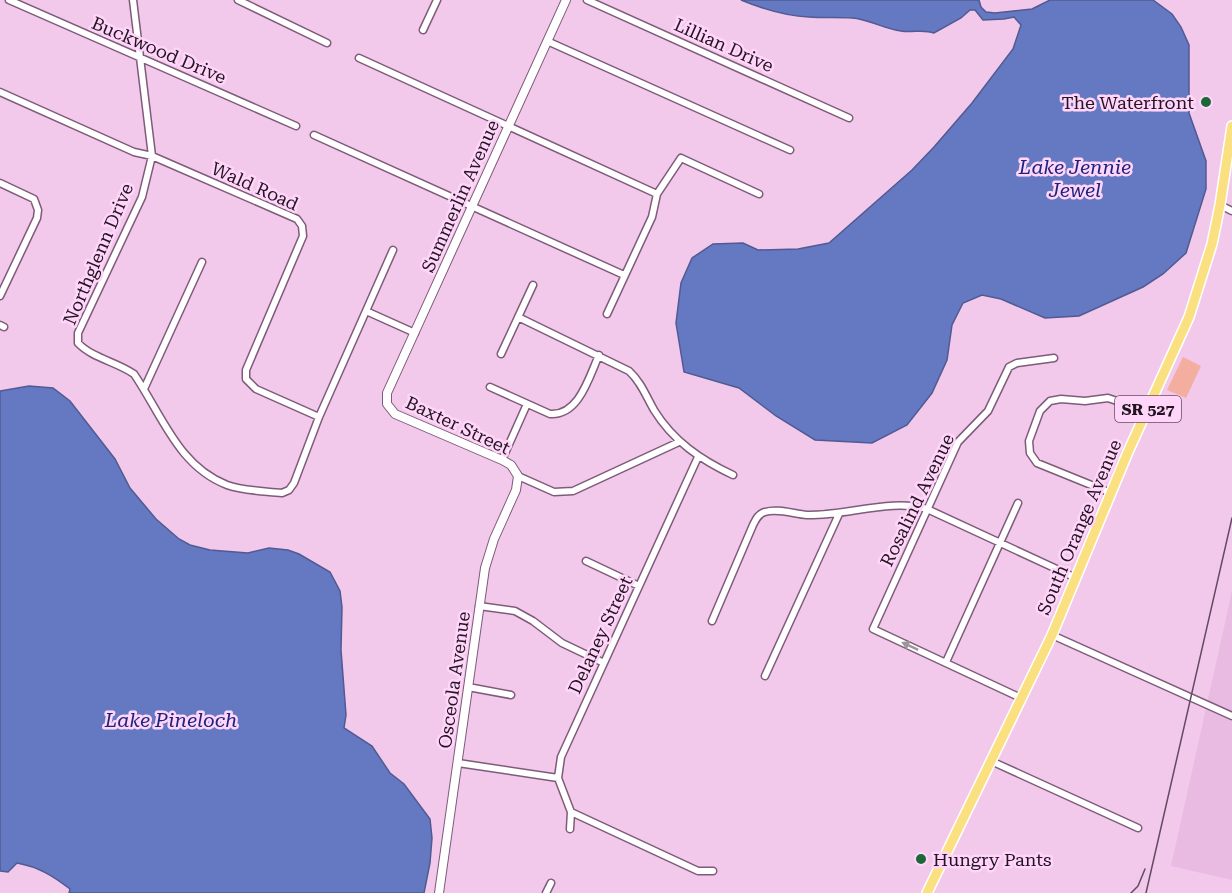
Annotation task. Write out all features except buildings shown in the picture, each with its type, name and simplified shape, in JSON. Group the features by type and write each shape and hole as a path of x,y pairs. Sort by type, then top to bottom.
{"main road":[{"name":"South Orange Avenue","path":"927,893 1052,635 1146,411 1177,345 1210,252 1232,126"}],"street":[{"name":"Buckwood Drive","path":"9,0 296,126"},
{"name":"Northglenn Drive","path":"133,0 152,156 142,197 78,333 78,342 83,348 123,366 134,374 144,389"},
{"path":"238,0 327,43"},
{"path":"423,30 437,0"},
{"name":"Summerlin Avenue","path":"387,404 387,393 566,0"},
{"name":"Lillian Drive","path":"587,0 849,118"},
{"path":"547,41 790,150"},
{"path":"359,58 657,194"},
{"name":"Wald Road","path":"0,92 134,152 152,156 297,219 302,226 303,236 246,370 246,379 256,389 319,417"},
{"path":"314,135 624,275"},
{"path":"607,314 652,217 657,194 681,158 759,195"},
{"path":"0,183 34,200 38,210 37,218 0,296"},
{"path":"1220,205 1232,211"},
{"path":"202,262 144,389 186,458 209,475 228,485 282,493 289,490 294,483 319,417 393,250"},
{"path":"501,354 533,285"},
{"path":"366,311 415,333"},
{"path":"518,317 622,366 638,379 663,423 680,441 698,457 733,475"},
{"path":"490,387 550,414 560,415 580,398 599,355"},
{"name":"Rosalind Avenue","path":"946,662 873,629 958,442 988,411 1009,367 1017,363 1054,358"},
{"path":"1111,493 1037,463 1033,459 1028,447 1040,411 1052,400 1084,401 1100,398 1119,401 1146,411"},
{"name":"Baxter Street","path":"387,404 390,410 402,418 502,460 511,465 518,476 554,492 573,491 680,441"},
{"path":"502,460 527,404"},
{"name":"Delaney Street","path":"558,778 561,757 698,457"},
{"name":"Osceola Avenue","path":"439,893 479,606 489,553 499,525 516,490 518,476"},
{"path":"1018,503 946,662 1021,698"},
{"path":"712,621 756,520 763,512 806,515 839,514 901,504 914,505 1076,578"},
{"path":"765,676 839,514"},
{"path":"586,561 639,586"},
{"path":"479,606 514,611 533,621 562,643 604,663"},
{"path":"1052,635 1232,716"},
{"path":"468,687 511,695"},
{"path":"991,761 1138,828"},
{"path":"458,763 558,778 571,812 570,830"},
{"path":"571,812 698,871 713,871"},
{"path":"546,893 551,883"}],"shaded area":[{"path":"1183,357 1201,366 1186,398 1167,390"},
{"path":"1232,591 1232,880 1171,866"}],"water":[{"name":"Lake Jennie Jewel","path":"741,0 979,0 986,12 995,13 1032,9 1050,0 1153,0 1172,14 1189,45 1189,113 1206,161 1206,189 1186,253 1163,274 1143,287 1079,316 1045,318 1001,299 982,295 963,303 952,325 947,360 932,393 907,425 872,443 815,440 776,416 739,388 684,372 676,323 681,283 692,258 713,244 743,243 758,250 798,249 829,243 912,170 934,147 972,103 1013,49 1021,25 1014,17 983,20 975,10 970,10 961,18 934,33 905,31 858,19 783,14"},
{"name":"Lake Pineloch","path":"29,386 53,388 70,401 115,459 130,488 156,519 179,539 190,545 210,550 248,553 269,548 288,550 330,572 340,591 342,607 341,650 346,715 344,728 372,746 390,773 404,784 430,819 432,838 430,863 424,893 69,893 70,889 64,884 32,867 17,863 8,872 0,871 0,391"}],"railway":[{"path":"1146,893 1232,518"},
{"path":"1131,893 1138,886 1145,869"}],"place":[{"name":"The Waterfront","path":"1206,102"},
{"name":"Hungry Pants","path":"921,859"}]}
